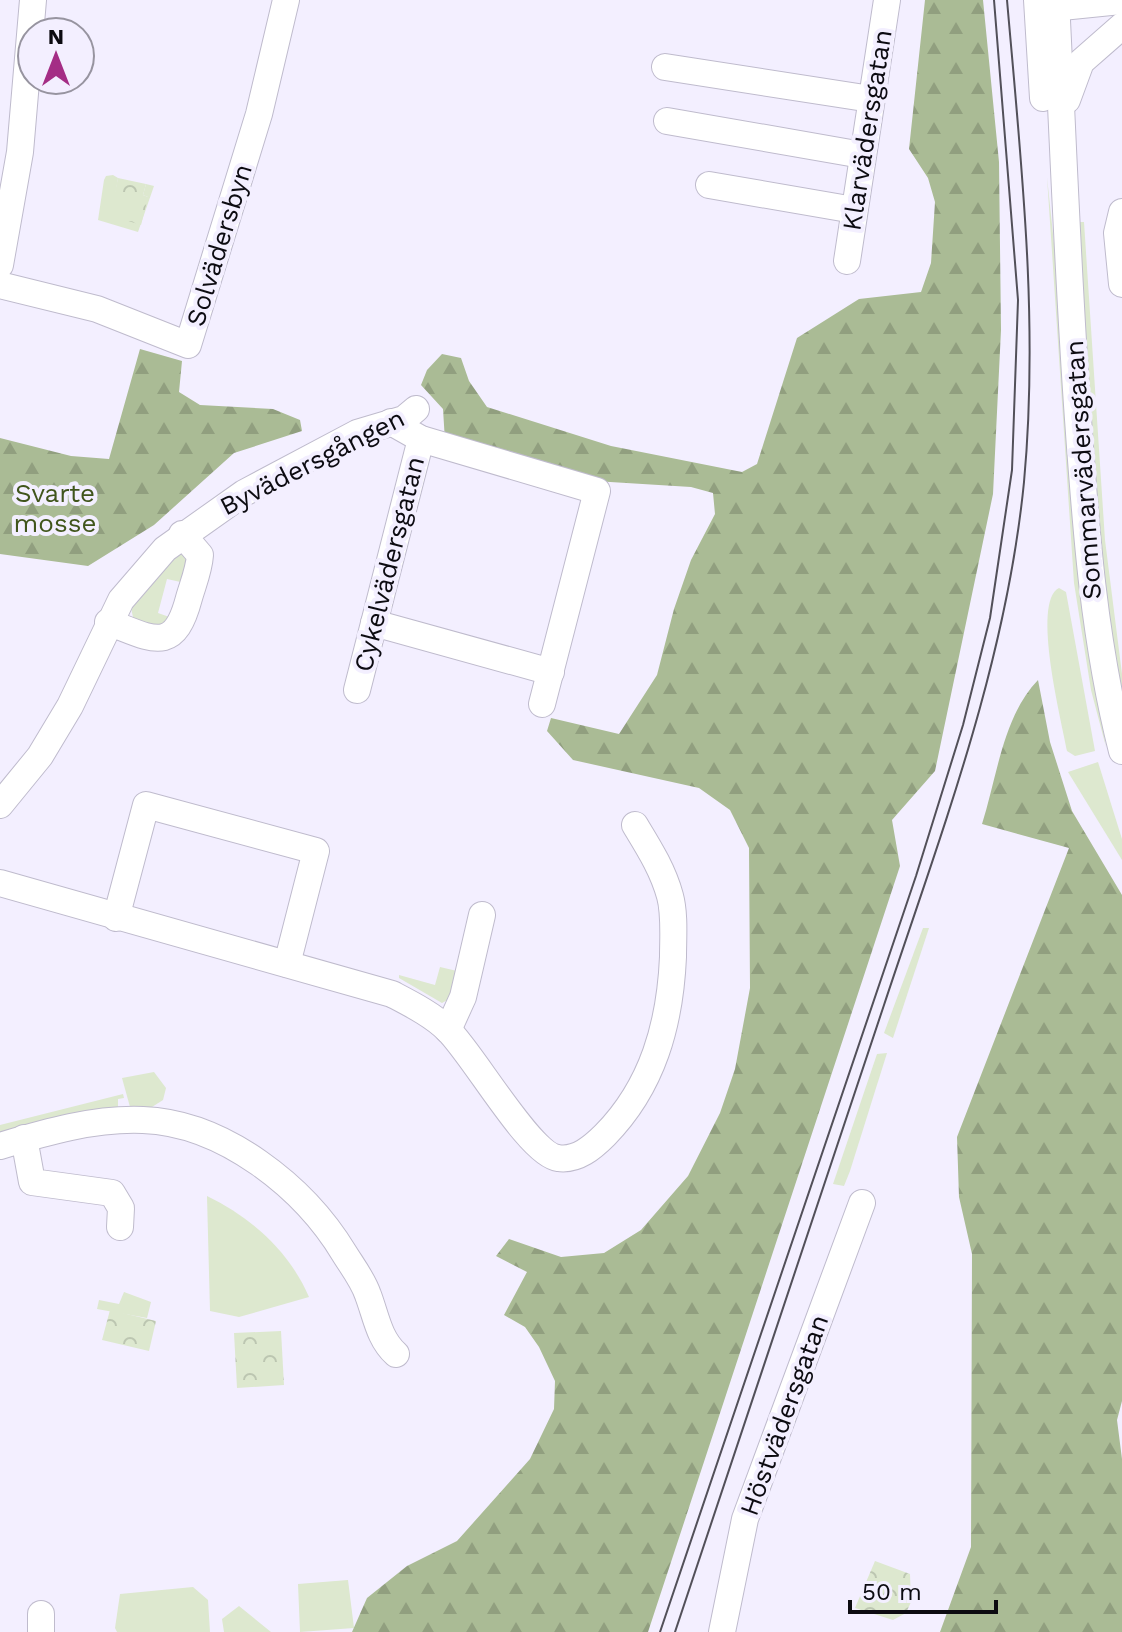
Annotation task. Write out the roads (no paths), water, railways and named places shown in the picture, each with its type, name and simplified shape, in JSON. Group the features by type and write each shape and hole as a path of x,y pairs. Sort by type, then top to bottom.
{"street":[{"path":"0,265 20,152 33,0"},
{"name":"Solvädersbyn","path":"0,285 97,309 188,345 259,114 286,0"},
{"name":"Klarvädersgatan","path":"847,261 887,0"},
{"path":"1047,11 1120,9"},
{"path":"1061,123 1072,80 1081,62 1120,9"},
{"name":"Sommarvädersgatan","path":"1047,11 1061,123 1094,616 1122,751"},
{"name":"Sommarvädersgatan","path":"1047,11 1045,120 1063,187"},
{"path":"665,67 871,99"},
{"path":"667,121 862,155"},
{"path":"709,185 854,210"},
{"path":"1122,212 1117,233 1122,284"},
{"name":"Byvädersgången","path":"0,805 40,756 70,706 108,622 135,581 182,534 244,493 357,433 404,419 416,409"},
{"name":"Cykelvädersgatan","path":"391,422 421,439 597,491 542,704"},
{"name":"Cykelvädersgatan","path":"357,690 421,439"},
{"path":"108,622 153,637 167,637 176,632 182,624 200,555 182,534"},
{"path":"374,623 551,672"},
{"path":"116,918 146,805 316,851 287,964"},
{"path":"0,883 392,994 448,1030 533,1144 556,1159 573,1157 591,1149 607,1133 643,1085 666,1025 672,982 671,898 656,858 635,825"},
{"path":"448,1030 463,997 482,915"},
{"path":"120,1227 121,1208 112,1193 32,1182 12,1142 98,1122 147,1120 197,1132 244,1154 301,1196 322,1221 368,1294 386,1345 396,1354"},
{"name":"Höstvädersgatan","path":"722,1632 745,1519 862,1203"}],"tram line":[{"path":"660,1632 916,876 963,725 990,618 1012,470 1018,300 994,0"},
{"path":"675,1632 949,812 1003,616 1024,482 1030,361 1026,241 1007,0"}],"park label":[{"name":"Svarte mosse","path":"55,508"}]}
